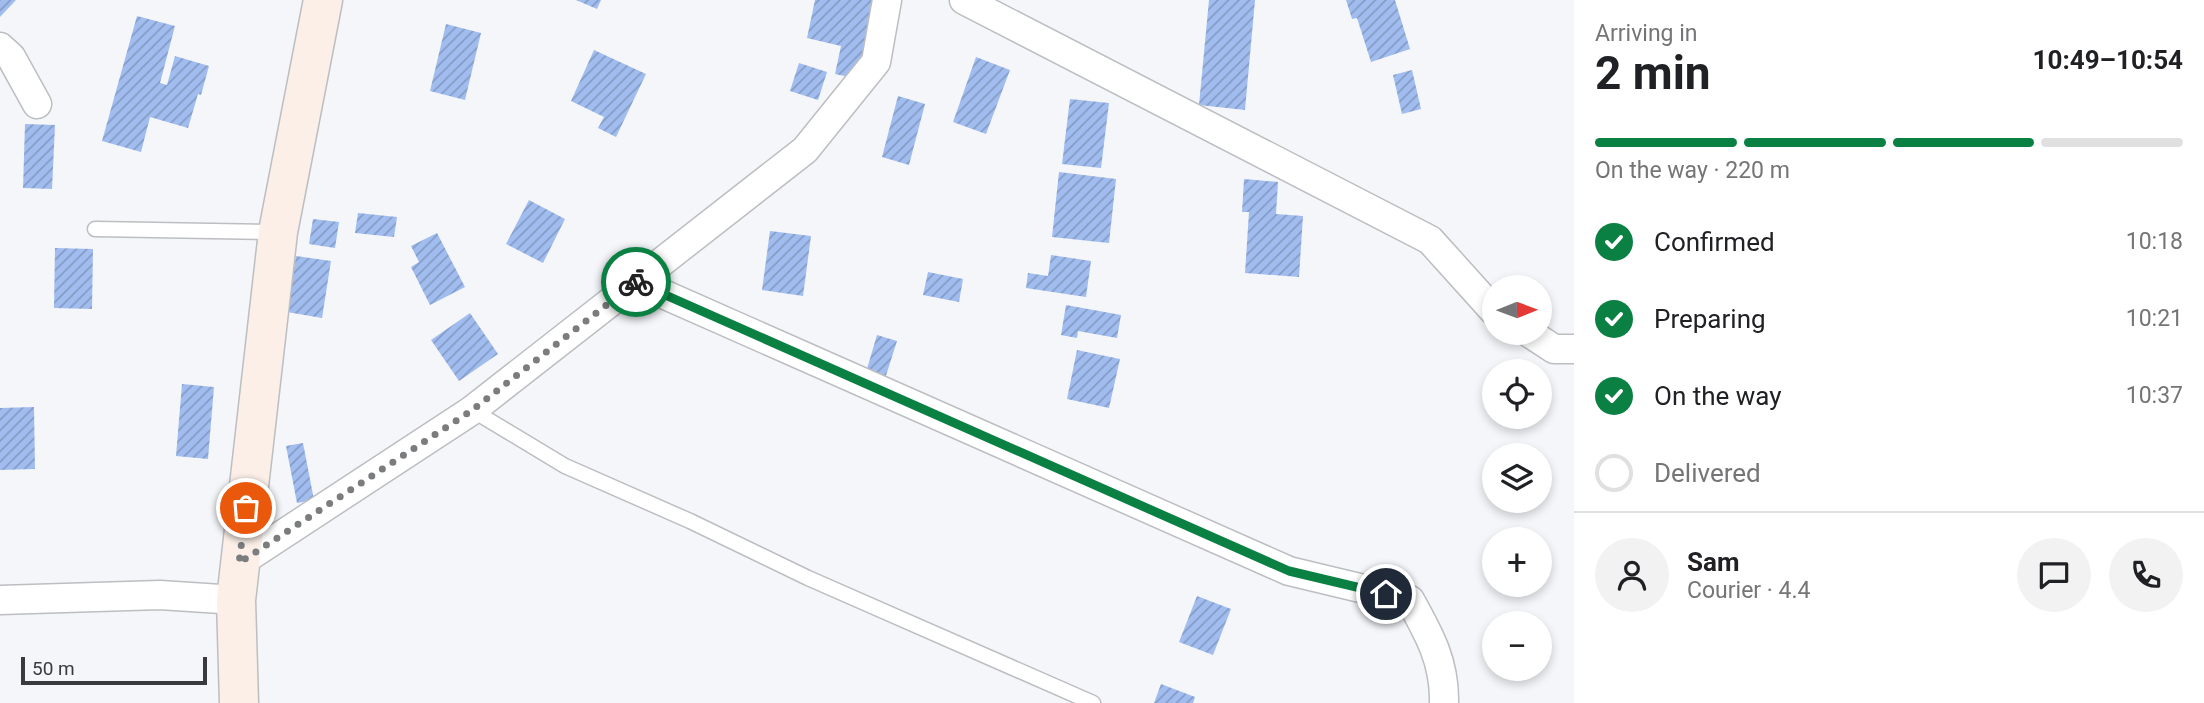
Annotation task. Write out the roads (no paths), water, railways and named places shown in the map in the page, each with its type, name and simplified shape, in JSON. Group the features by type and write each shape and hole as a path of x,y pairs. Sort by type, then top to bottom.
{"main road":[{"path":"240,703 238,581 278,232 323,0"}],"street":[{"path":"0,600 160,595 238,581 471,410 804,150 876,62 887,0"},
{"path":"964,0 1430,240 1482,298"},
{"path":"0,47 11,57 37,104"},
{"path":"636,282 1289,571 1410,600 1434,642 1444,690 1444,703"},
{"path":"1548,345 1554,349 1574,348"}],"lane":[{"path":"95,229 278,232"},
{"path":"471,410 565,466 690,521 808,578 1093,703"}]}
